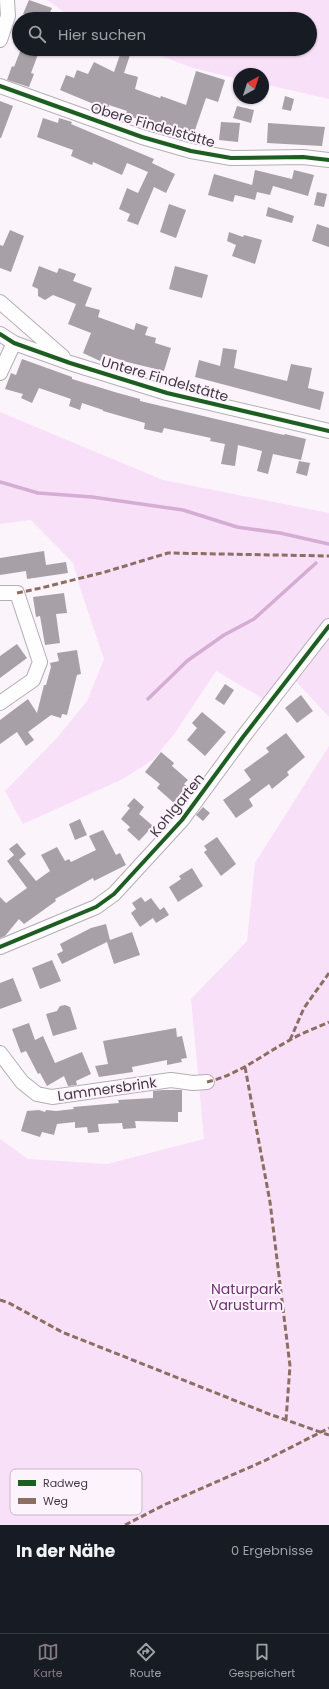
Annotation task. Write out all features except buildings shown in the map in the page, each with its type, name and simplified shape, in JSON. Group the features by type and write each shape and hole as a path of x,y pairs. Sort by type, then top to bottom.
{"street":[{"path":"0,40 8,16 7,0"},
{"name":"Obere Findelstätte","path":"0,86 135,134 191,150 231,158 303,157 329,160"},
{"name":"Untere Findelstätte","path":"0,302 70,363"},
{"name":"Untere Findelstätte","path":"0,334 14,343 70,363 167,392 310,428 329,431"},
{"path":"0,373 14,343"},
{"path":"0,593 18,593 40,662 33,680 0,703"},
{"name":"Kohlgarten","path":"0,947 96,907 114,894 182,820 243,737 329,626"},
{"name":"Lammersbrink","path":"0,1053 22,1082 37,1094 52,1097 172,1080 193,1083 208,1082"}],"green space":[{"path":"47,0 329,0 329,99 269,85 269,68 233,68 233,78 193,68 161,56 317,56 317,12 64,12"},
{"path":"0,412 163,480 329,513 329,717 292,677 267,701 216,671 175,733 154,759 123,779 23,824 5,791 57,738 87,701 104,659 73,563 31,520 0,524"},
{"name":"Naturpark Varusturm","path":"329,746 329,1525 0,1525 0,1139 28,1159 107,1164 204,1139 191,999 247,941 255,863"}],"waterway":[{"path":"0,482 38,493 92,497 183,510 237,527 280,533 329,544"},
{"path":"148,699 187,661 224,635 254,619 316,563"}],"marked path":[{"path":"17,593 105,572 168,553 329,556"},
{"path":"290,1040 304,1008 329,973"},
{"path":"207,1082 240,1070 295,1037 329,1022"},
{"path":"245,1067 270,1202 290,1366 286,1420"},
{"path":"0,1300 9,1303 62,1332 269,1414 329,1435"},
{"path":"125,1525 166,1504 264,1461 329,1428"}],"cycle path":[{"path":"0,86 142,137 191,151 231,158 303,157 329,160"},
{"path":"0,334 14,343 70,363 167,393 329,431"},
{"path":"0,947 96,907 114,894 182,820 243,737 329,626"}]}
